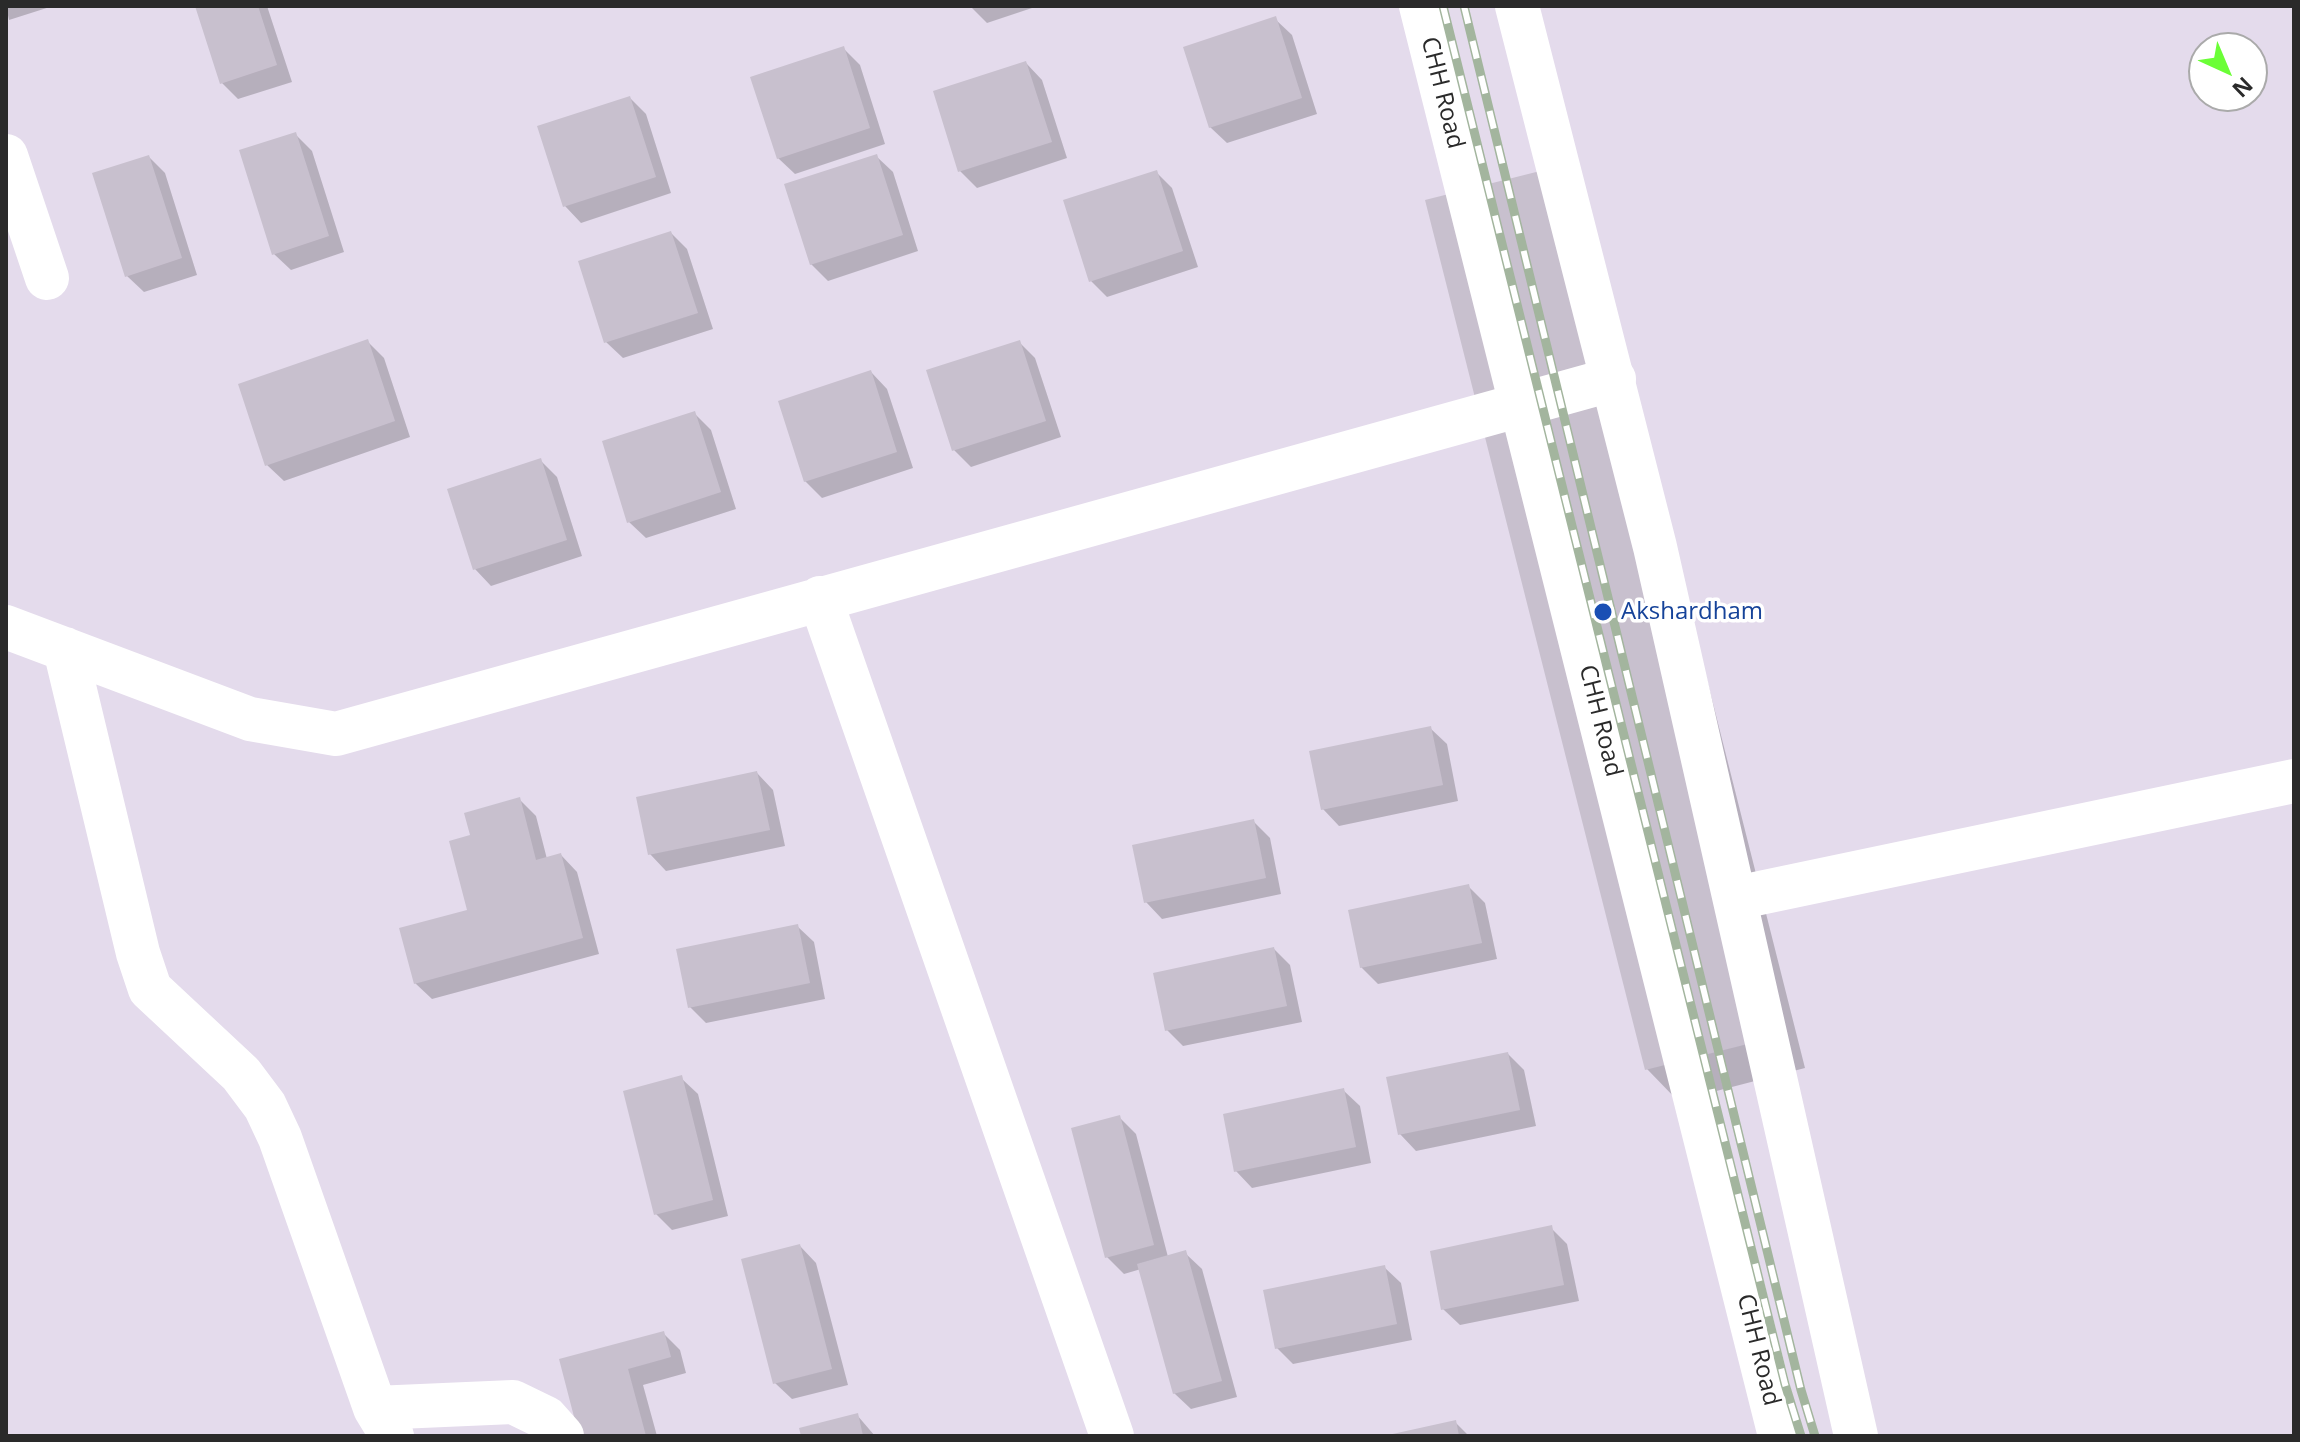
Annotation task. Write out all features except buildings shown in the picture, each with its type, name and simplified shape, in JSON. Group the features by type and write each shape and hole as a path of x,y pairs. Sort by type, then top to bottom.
{"street":[{"name":"CHH Road","path":"1421,6 1780,1436"},
{"path":"1517,6 1614,379 1736,898 1856,1436"},
{"path":"6,156 47,278"},
{"path":"6,627 250,719 336,734 1614,379"},
{"path":"820,598 1112,1436"},
{"path":"65,649 138,953 150,989 241,1074 265,1106 280,1138 384,1422 513,1402 546,1418 562,1436"},
{"path":"1736,898 2294,781"}],"railway":[{"path":"1443,6 1785,1384 1801,1436"},
{"path":"1464,6 1801,1390 1815,1436"}],"place":[{"name":"Akshardham","path":"1603,612"}]}
